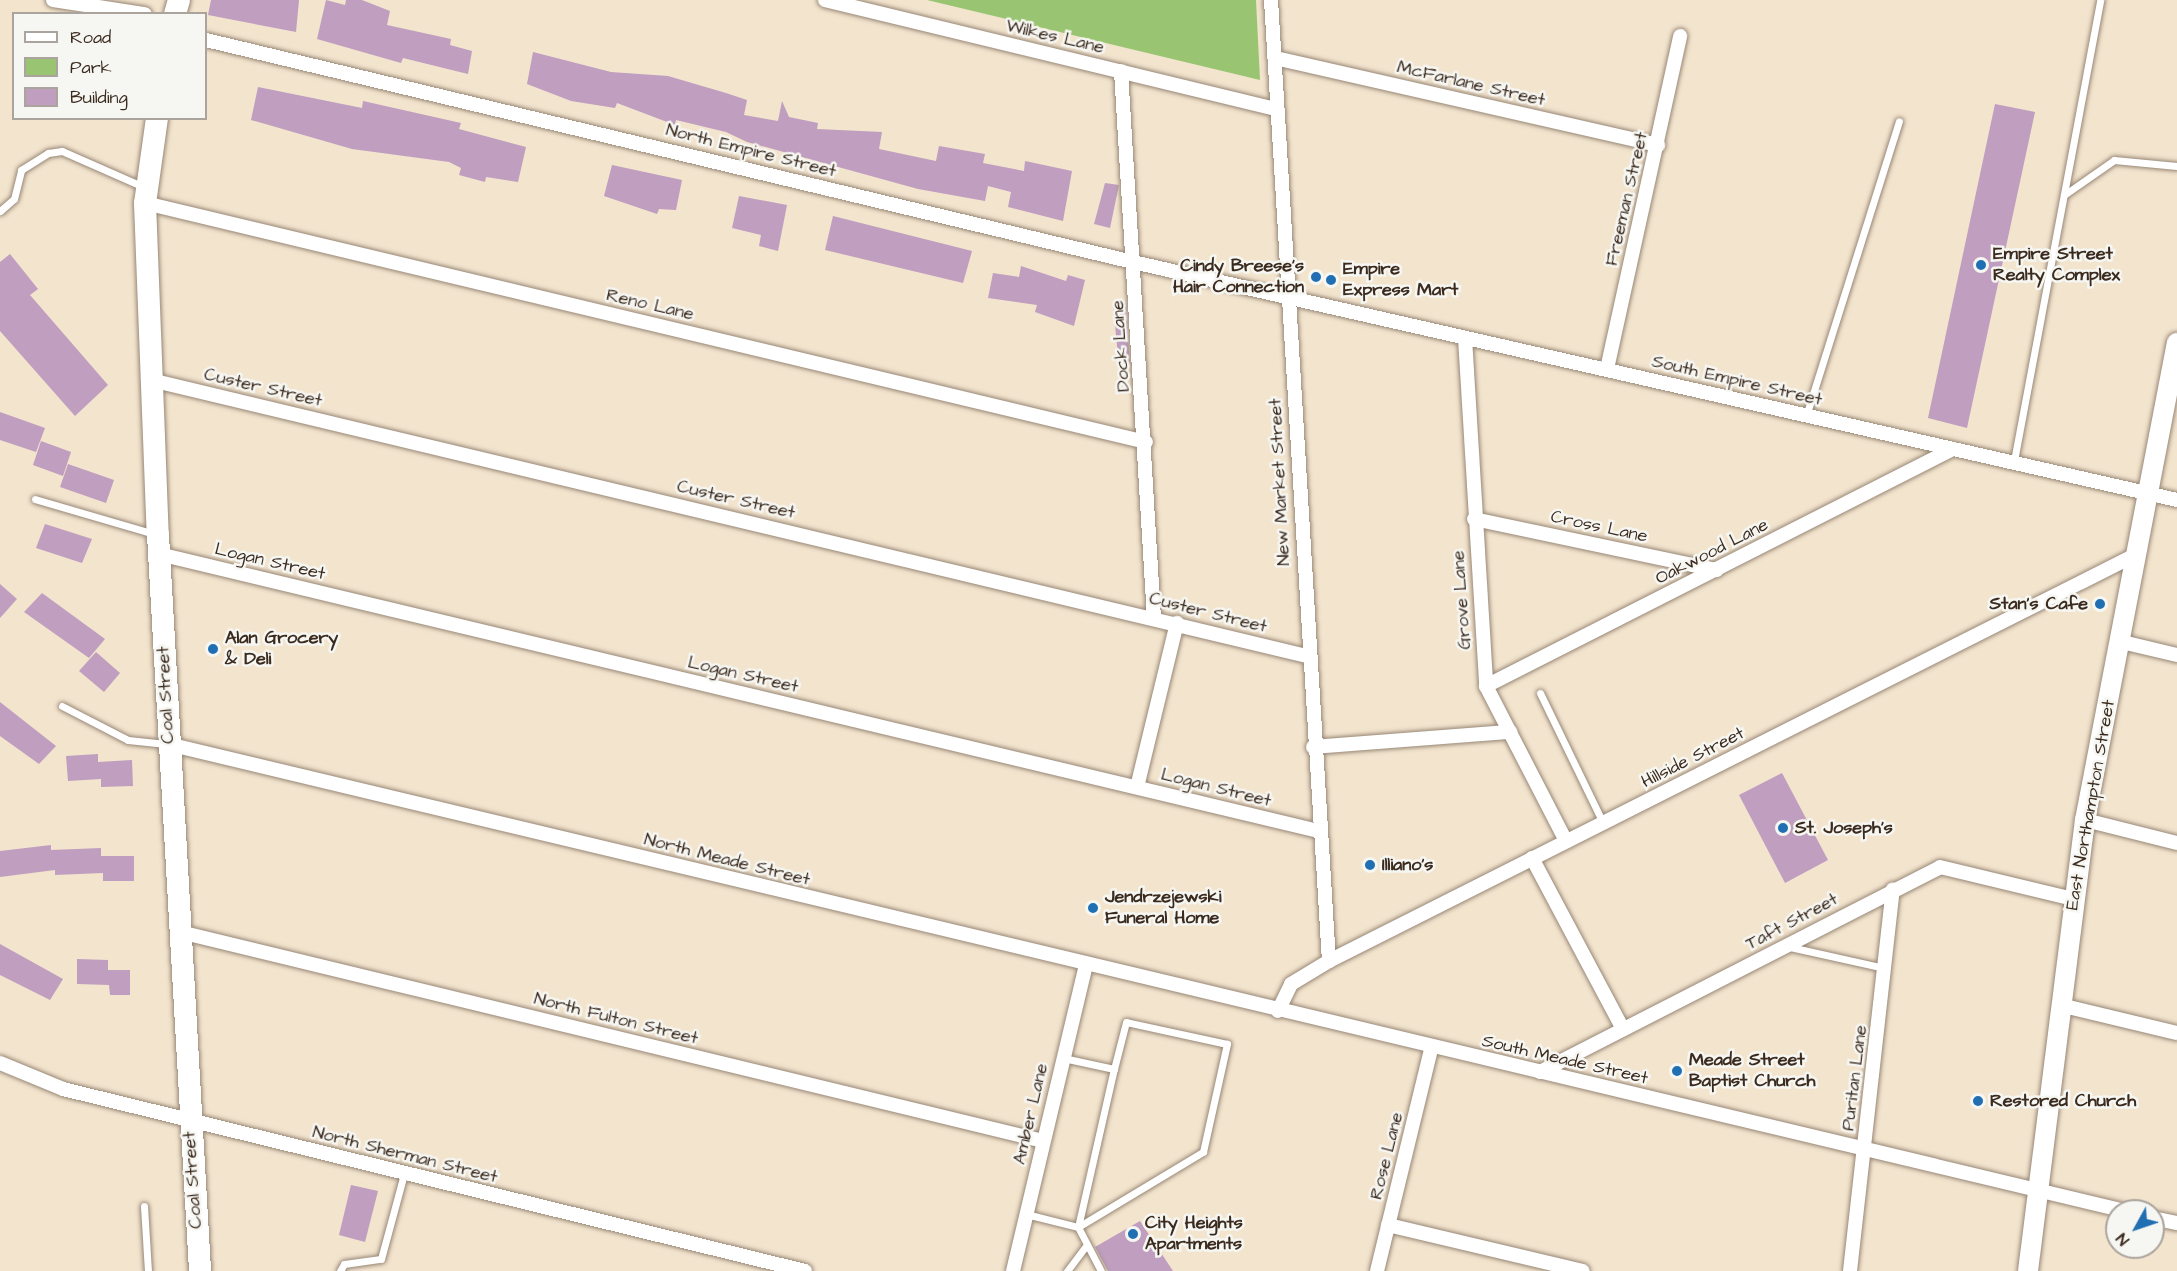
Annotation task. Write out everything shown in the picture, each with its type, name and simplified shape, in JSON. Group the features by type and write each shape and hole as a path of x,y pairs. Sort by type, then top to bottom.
{"main road":[{"name":"Coal Street","path":"158,120 146,196 168,744 180,932 188,1121 200,1271"},
{"name":"East Northampton Street","path":"2028,1271 2073,899 2085,820 2122,642 2177,343"}],"street":[{"path":"53,0 98,3 137,12"},
{"name":"Wilkes Lane","path":"825,0 1276,109"},
{"name":"New Market Street","path":"1271,0 1307,656 1329,962"},
{"name":"Freeman Street","path":"1607,369 1658,145 1680,36"},
{"name":"North Empire Street","path":"207,40 1288,297"},
{"name":"McFarlane Street","path":"1275,58 1658,145"},
{"name":"Dock Lane","path":"1121,71 1146,442 1154,618"},
{"name":"Reno Lane","path":"146,196 1146,442"},
{"name":"South Empire Street","path":"1288,297 2177,500"},
{"name":"Grove Lane","path":"1465,338 1474,519 1486,686 1566,841"},
{"name":"Custer Street","path":"155,381 1177,623 1307,656"},
{"name":"Oakwood Lane","path":"1486,686 1953,448"},
{"name":"Cross Lane","path":"1474,519 1717,570"},
{"name":"Logan Street","path":"159,544 1318,831"},
{"name":"Hillside Street","path":"1278,1011 1291,984 1329,962 2139,553"},
{"path":"1137,787 1177,623"},
{"path":"2122,642 2177,655"},
{"path":"1313,747 1510,732"},
{"name":"North Meade Street","path":"168,744 1278,1011"},
{"path":"2085,820 2177,843"},
{"path":"1532,858 1623,1029"},
{"name":"Taft Street","path":"1539,1072 1787,946 1893,889 1940,867 2073,899"},
{"name":"Puritan Lane","path":"1850,1271 1886,969 1893,889"},
{"name":"North Fulton Street","path":"180,932 1043,1141"},
{"name":"Amber Lane","path":"1013,1271 1086,965"},
{"path":"2060,1005 2177,1033"},
{"name":"South Meade Street","path":"1278,1011 1431,1049 1539,1072 2105,1206"},
{"name":"Rose Lane","path":"1377,1271 1431,1049"},
{"name":"North Sherman Street","path":"0,1063 63,1089 805,1271"},
{"path":"1388,1225 1583,1271"}],"lane":[{"path":"2014,461 2100,0"},
{"path":"1806,416 1899,122"},
{"path":"0,211 14,199 21,170 48,153 62,151 146,196"},
{"path":"2064,195 2114,160 2177,166"},
{"path":"35,499 159,544"},
{"path":"1540,693 1603,823"},
{"path":"62,706 128,740 168,744"},
{"path":"1787,946 1886,969"},
{"path":"1026,1214 1078,1227 1203,1152 1227,1044 1126,1022 1078,1227 1101,1271"},
{"path":"1063,1058 1114,1069"},
{"path":"340,1271 344,1264 381,1259 404,1174"},
{"path":"144,1206 148,1271"},
{"path":"1067,1271 1086,1246"}],"green space":[{"path":"927,0 1256,0 1260,80"}],"building":[{"path":"211,0 299,0 296,32 208,15"},
{"path":"326,0 345,5 346,0 362,0 390,11 387,25 451,39 450,45 472,51 468,74 403,58 401,63 317,39"},
{"path":"533,52 611,72 668,76 726,93 747,100 744,115 778,121 782,101 789,117 818,123 817,129 882,132 879,149 936,161 939,146 985,154 983,163 1024,171 1025,161 1072,171 1063,221 1008,207 1011,192 988,186 985,201 918,189 747,142 726,132 676,120 675,125 617,103 615,108 571,101 527,84"},
{"path":"258,87 362,108 363,101 461,123 459,129 526,147 518,182 486,177 485,182 459,175 461,168 449,162 352,149 251,120"},
{"name":"Empire Street Realty Complex","path":"1995,104 2035,112 1967,428 1928,418"},
{"path":"612,165 682,180 676,210 659,209 657,214 604,196"},
{"path":"1105,183 1119,185 1110,228 1094,224"},
{"path":"739,196 787,205 778,251 759,246 761,235 732,228"},
{"path":"833,216 972,251 963,283 825,250"},
{"path":"10,254 38,289 30,295 108,385 75,416 0,331 0,262"},
{"path":"1021,266 1066,281 1068,275 1085,280 1074,326 1035,312 1037,305 988,298 993,273 1019,277"},
{"path":"1126,303 1130,365 1119,366 1113,304"},
{"path":"0,412 45,428 36,452 0,440"},
{"path":"41,441 71,452 63,476 33,465"},
{"path":"68,464 114,480 106,503 60,487"},
{"path":"45,524 92,539 82,563 36,548"},
{"path":"0,584 17,599 0,618"},
{"path":"42,593 105,639 89,658 24,612"},
{"path":"96,652 120,673 104,692 79,671"},
{"path":"0,702 56,746 39,764 0,736"},
{"path":"98,754 98,762 132,760 133,786 101,787 101,779 68,781 66,756"},
{"name":"St. Joseph's","path":"1782,773 1828,860 1785,883 1739,795"},
{"path":"51,845 51,850 101,848 101,856 134,856 134,881 103,881 103,873 55,875 55,870 0,877 0,851"},
{"path":"0,944 63,979 50,1000 0,975"},
{"path":"77,959 108,960 108,970 130,970 130,995 110,995 109,985 77,984"},
{"path":"351,1185 378,1191 365,1242 339,1235"},
{"name":"City Heights Apartments","path":"1140,1221 1173,1271 1108,1271 1095,1247"}],"place":[{"name":"Empire Street Realty Complex","path":"1981,265"},
{"name":"Cindy Breese's Hair Connection","path":"1316,277"},
{"name":"Empire Express Mart","path":"1331,280"},
{"name":"Stan's Cafe","path":"2100,604"},
{"name":"Alan Grocery & Deli","path":"213,649"},
{"name":"St. Joseph's","path":"1783,828"},
{"name":"Illiano's","path":"1370,865"},
{"name":"Jendrzejewski Funeral Home","path":"1093,908"},
{"name":"Meade Street Baptist Church","path":"1677,1071"},
{"name":"Restored Church","path":"1978,1101"},
{"name":"City Heights Apartments","path":"1133,1234"}]}
